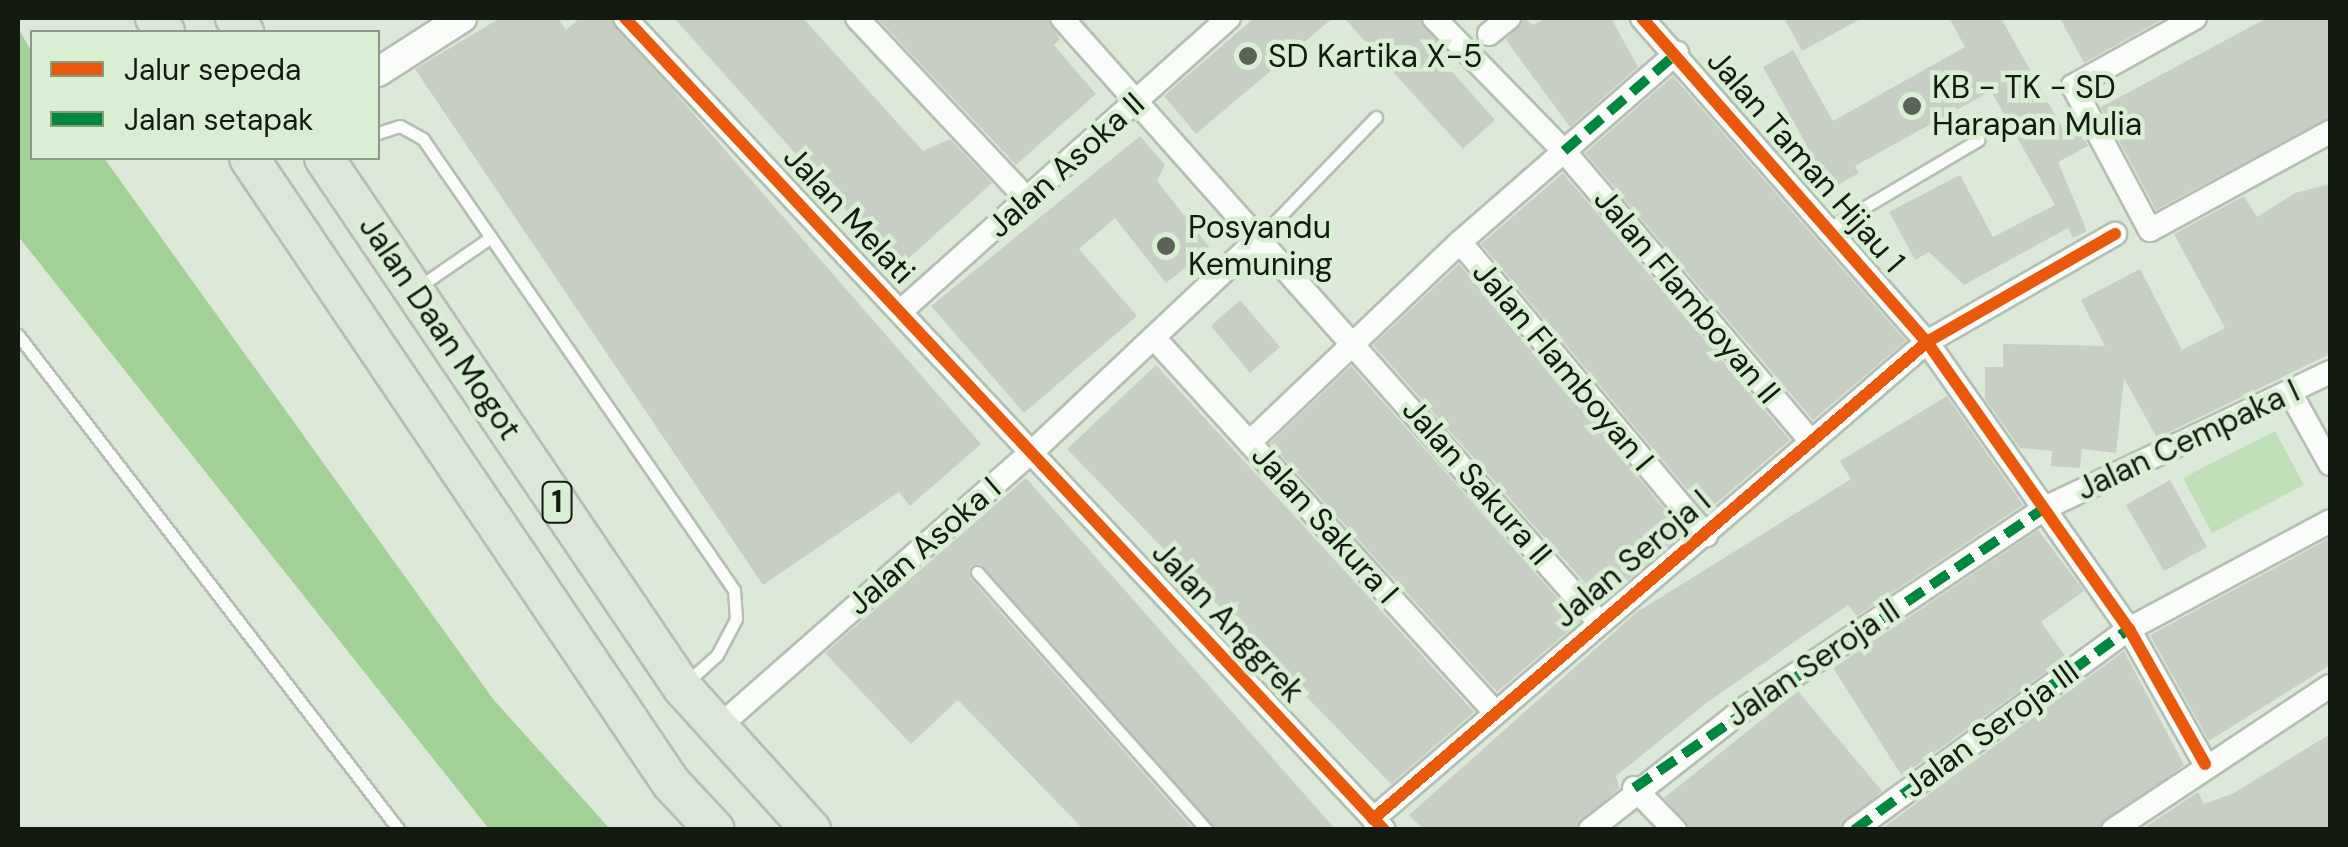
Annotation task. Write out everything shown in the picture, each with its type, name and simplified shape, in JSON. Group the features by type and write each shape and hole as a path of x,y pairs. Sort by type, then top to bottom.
{"highway":[{"name":"Jalan Daan Mogot","path":"250,160 671,783 715,830"},
{"name":"Jalan Daan Mogot","path":"325,160 682,687 714,730 811,830"}],"street":[{"path":"380,71 462,18"},
{"name":"Jalan Melati","path":"624,18 1033,450"},
{"path":"856,18 1028,199"},
{"path":"1062,18 1356,342"},
{"name":"Jalan Asoka II","path":"901,311 1228,18"},
{"path":"1434,18 1564,151"},
{"path":"1489,34 1509,18"},
{"name":"Jalan Taman Hijau 1","path":"1642,18 1927,342 2129,629 2205,764"},
{"path":"2196,18 2073,86 2154,230 2330,132"},
{"path":"1250,442 1460,242 1676,54"},
{"name":"Jalan Flamboyan II","path":"1564,151 1810,440"},
{"name":"Jalan Seroja I","path":"1379,824 1493,710 1706,535 1810,440 1927,342 2115,234"},
{"name":"Jalan Asoka I","path":"714,730 1033,450 1262,235"},
{"name":"Jalan Flamboyan I","path":"1460,242 1706,535"},
{"name":"Jalan Sakura I","path":"1155,339 1493,710"},
{"name":"Jalan Sakura II","path":"1356,342 1599,622"},
{"name":"Jalan Cempaka I","path":"2045,508 2291,394 2330,372"},
{"path":"2291,394 2330,464"},
{"name":"Jalan Anggrek","path":"1033,450 1379,824"},
{"name":"Jalan Seroja II","path":"1590,830 1634,788 2045,508"},
{"name":"Jalan Seroja III","path":"1854,830 2129,629 2330,521"},
{"path":"2113,830 2205,764 2330,686"},
{"path":"1634,788 1675,830"}],"lane":[{"path":"1262,235 1376,117"},
{"path":"380,132 400,126 423,139 734,590 736,619 717,655 682,687"},
{"path":"1826,230 1978,140"},
{"path":"414,291 490,237"},
{"path":"18,335 399,830"},
{"path":"976,572 1207,830"}],"shaded area":[{"path":"18,28 30,49 30,160 105,160 493,699 610,829 489,829 18,236"},
{"path":"2275,431 2304,485 2212,533 2183,478"}],"building":[{"path":"500,18 558,18 566,30 580,18 610,18 981,444 910,506 899,492 763,585 415,69"},
{"path":"674,18 803,18 923,151 950,139 992,183 898,268"},
{"path":"877,18 1047,18 1060,39 1054,45 1096,94 1016,165"},
{"name":"SD Kartika X-5","path":"1254,18 1333,18 1196,134 1164,96"},
{"name":"SD Kartika X-5","path":"1344,18 1419,18 1446,52 1439,57 1495,120 1463,149"},
{"path":"1524,18 1533,25 1547,18 1611,18 1638,67 1570,127 1506,40"},
{"name":"KB - TK - SD Harapan Mulia","path":"1784,18 1862,18 1802,51"},
{"name":"KB - TK - SD Harapan Mulia","path":"1949,18 2001,18 2063,129 2075,122 2088,146 2058,162 2087,231 2073,238 2068,228 1964,285 1929,252 1915,260 1889,212 1960,175 1993,237 2055,205 1991,91 1855,166 1859,173 1831,189 1763,67 1793,50 1833,121 1965,47"},
{"path":"2060,18 2165,18 2084,63"},
{"path":"2267,18 2330,18 2330,117 2156,210 2101,107"},
{"path":"1673,76 1906,341 1813,420 1585,153"},
{"path":"1140,136 1165,165 1157,181 1210,248 1166,283 1115,218 1079,249 1137,316 1024,413 931,306"},
{"path":"1563,173 1790,440 1706,512 1481,244"},
{"path":"2330,184 2330,354 2157,438 2124,378 2116,453 2082,449 2080,468 2051,466 2052,451 2020,448 1985,399 1985,367 2003,367 2003,344 2105,346 2081,300 2140,269 2182,350 2225,328 2174,234 2244,196 2257,217 2295,193"},
{"path":"1459,264 1684,532 1602,602 1373,345"},
{"path":"1240,300 1280,347 1250,373 1211,326"},
{"path":"1156,365 1474,712 1391,784 1067,449"},
{"path":"1351,366 1579,622 1497,692 1270,443"},
{"path":"1947,396 2023,505 1857,616 1848,605 1709,701 1616,776 1619,788 1575,830 1423,829 1409,815 1637,612 1851,479 1840,461"},
{"path":"1026,478 1336,830 1216,830 981,564 970,566 970,578 1194,830 1084,830 958,700 911,744 825,653"},
{"path":"2170,480 2207,547 2164,571 2126,505"},
{"path":"2038,530 2084,591 2041,622 2066,657 1902,776 1833,668"},
{"path":"2330,538 2330,665 2209,741 2150,635"},
{"path":"2124,651 2184,765 2098,830 1880,830"},
{"path":"1798,691 1882,791 1839,830 1690,830 1664,798"},
{"path":"2330,734 2330,830 2141,830 2198,792 2204,804 2234,793"}],"marked path":[{"path":"1564,151 1677,53"},
{"path":"1634,788 2045,508"},
{"path":"1854,830 2129,629"}],"cycle path":[{"path":"625,18 1384,830"},
{"path":"1642,18 1927,342 2129,629 2205,764"},
{"path":"1373,819 1927,342 2115,234"}],"place":[{"name":"SD Kartika X-5","path":"1248,56"},
{"name":"KB - TK - SD Harapan Mulia","path":"1912,106"},
{"name":"Posyandu Kemuning","path":"1166,246"}]}
